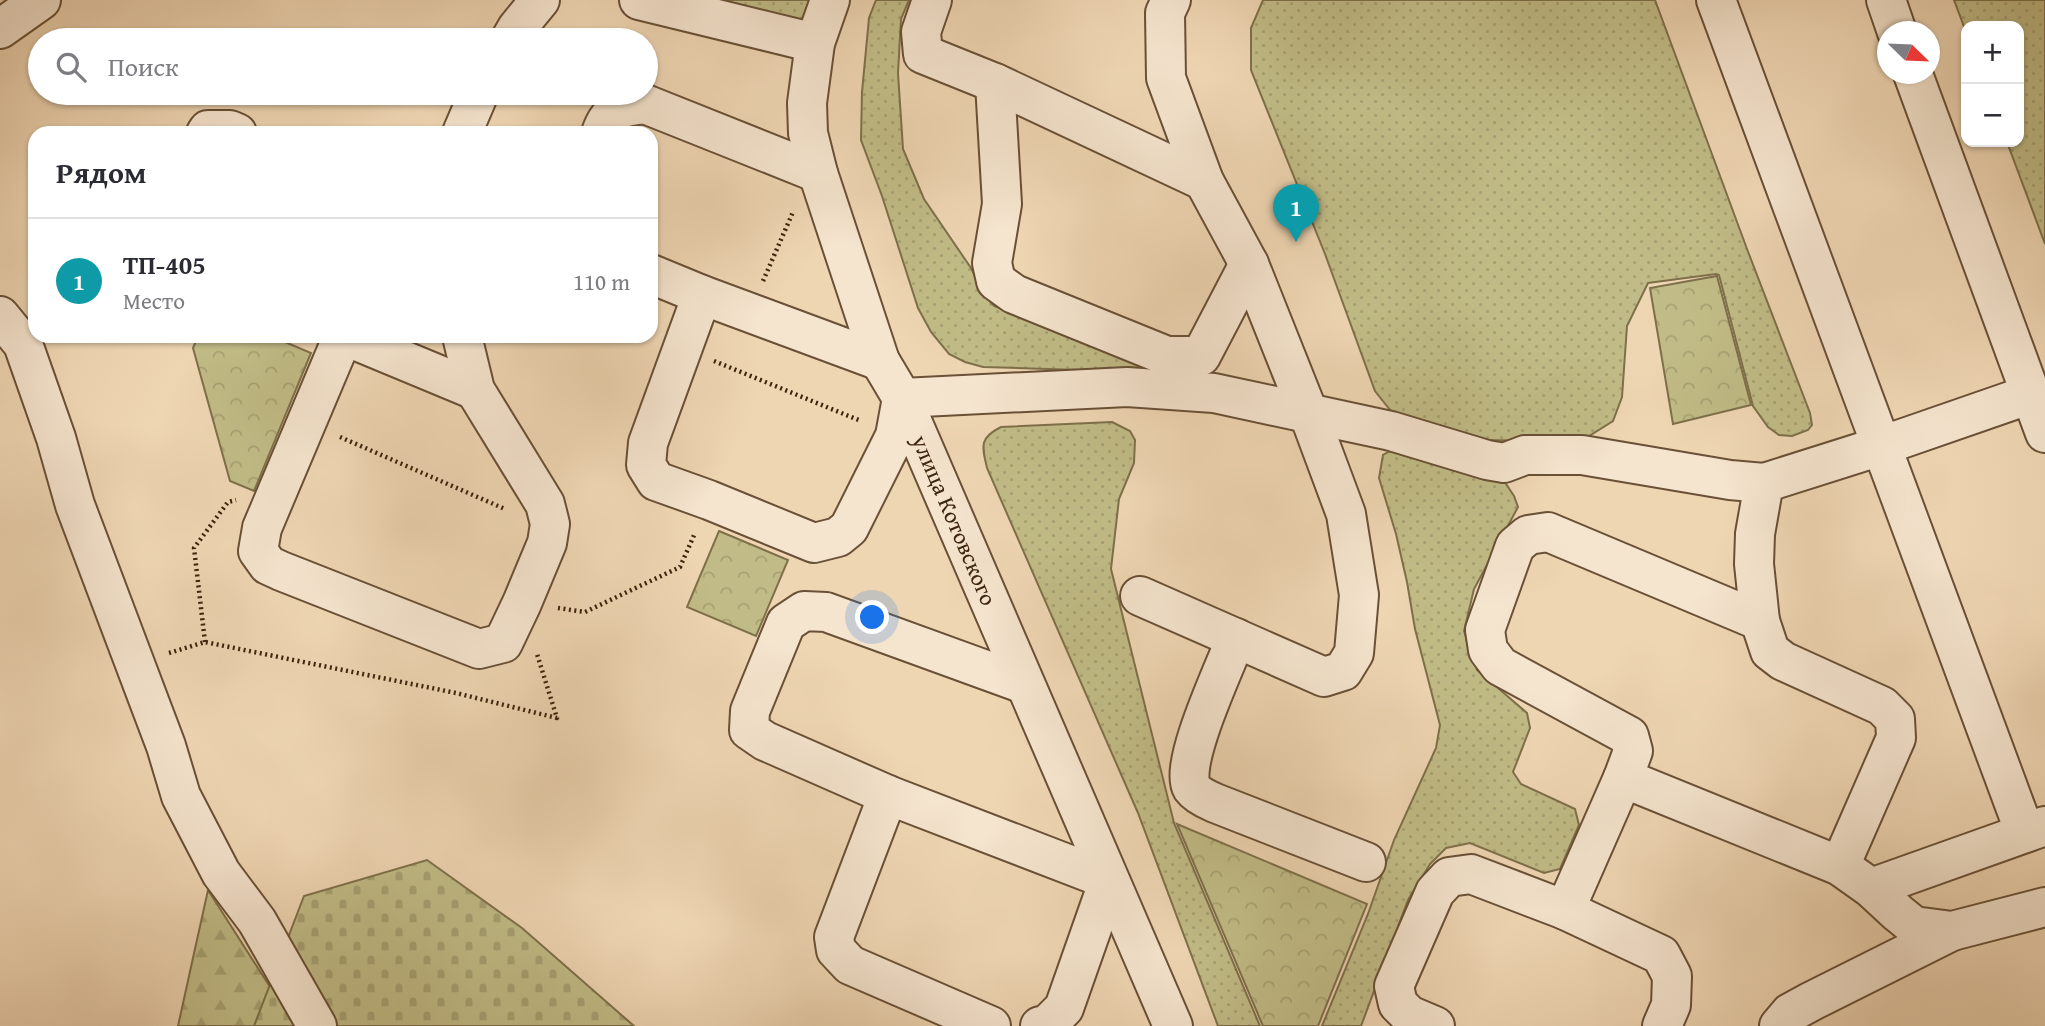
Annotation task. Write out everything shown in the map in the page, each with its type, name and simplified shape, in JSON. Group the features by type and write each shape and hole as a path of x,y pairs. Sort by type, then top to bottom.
{"lane":[{"path":"0,29 41,0"},
{"path":"519,28 540,0"},
{"path":"639,0 815,43"},
{"name":"улица Котовского","path":"830,0 815,43 807,103 807,188 880,361 902,398 1173,1026"},
{"path":"932,0 921,32 923,54 995,83 1204,181"},
{"path":"1140,596 1324,677 1343,671 1354,653 1359,595 1346,514 1249,264 1204,181 1166,78 1165,13 1171,0"},
{"path":"1716,0 1881,446 2035,830 1871,888"},
{"path":"1886,0 1894,21"},
{"path":"995,83 1002,204 992,263 996,281 1014,294 1214,393 1391,430 1504,463 1525,455 1582,455 1730,480 1764,483 2031,394"},
{"path":"1917,84 2045,433"},
{"path":"465,126 474,105"},
{"path":"604,126 619,108 638,105"},
{"path":"647,105 807,188"},
{"path":"702,295 648,443 646,465 656,481 814,543 838,537 849,528 895,436 902,398 1127,387 1170,373 1201,356 1249,264"},
{"path":"658,277 880,361"},
{"path":"0,316 23,344 56,438 75,505 166,746 181,796 221,873 257,921 317,1026"},
{"path":"341,343 262,528 258,551 268,565 281,571 479,649 503,643 547,543 550,524 545,504 475,390 464,343"},
{"path":"361,343 475,390"},
{"path":"1764,483 1755,534 1754,564 1760,621 1770,651 1783,661 1882,706 1895,719 1896,738 1840,866"},
{"path":"1565,909 1633,751 1629,736 1500,666 1488,650 1485,630 1515,546 1528,535 1548,532 1760,621"},
{"path":"1024,684 826,612 804,611 786,623 750,711 749,730 765,741 888,795 1109,880 1064,1008 1047,1025 1040,1026"},
{"path":"1236,638 1193,749 1188,774 1192,789 1215,803 1366,862"},
{"path":"1623,778 1840,866 1871,888 1914,926 1952,931"},
{"path":"888,795 834,937 836,950 850,965 991,1026"},
{"path":"1434,1026 1409,1015 1398,1004 1394,986 1435,892 1449,877 1471,874 1565,909 1661,955 1672,976 1671,1005 1662,1026"},
{"path":"1779,1026 1790,1013 1952,931 2045,907"}],"path":[{"path":"761,286 807,188"},
{"path":"708,359 895,436"},
{"path":"331,433 542,525 550,524"},
{"path":"205,642 194,548 228,502 277,491"},
{"path":"585,612 680,567 709,500"},
{"path":"134,663 205,642 456,692 557,718 522,603"}],"green space":[{"path":"708,0 817,0 803,23"},
{"path":"876,0 909,0 901,19 898,73 903,149 924,199 971,268 984,295 994,306 1146,366 1148,370 983,367 949,354 931,332 918,308 861,140 862,92 869,18"},
{"path":"1263,0 1655,0 1810,413 1812,425 1808,430 1792,436 1779,435 1768,427 1753,406 1719,275 1716,274 1648,283 1627,326 1622,397 1613,421 1589,436 1566,441 1472,440 1394,415 1375,391 1325,254 1251,70 1251,28"},
{"path":"1954,0 2045,0 2045,244 2009,147 2024,147 2024,21 1962,21"},
{"path":"1717,276 1751,405 1673,424 1650,288"},
{"path":"195,343 287,343 311,353 254,491 230,481 193,348"},
{"path":"1112,422 1130,431 1135,440 1134,463 1119,499 1111,569 1174,823 1260,1026 1218,1026 1138,813 987,468 984,443 989,435 1001,427"},
{"path":"1390,451 1456,471 1504,481 1514,496 1518,507 1474,589 1464,631 1477,670 1527,713 1530,728 1513,772 1521,784 1575,809 1579,825 1560,869 1544,873 1470,843 1446,848 1430,864 1408,900 1361,1026 1322,1026 1368,914 1394,840 1436,748 1440,725 1415,629 1396,534 1379,478 1383,455"},
{"path":"719,531 788,560 756,636 687,607"},
{"path":"1177,824 1367,904 1318,1026 1263,1026"},
{"path":"427,860 522,928 634,1026 254,1026 304,896"},
{"path":"208,890 295,1026 178,1026"}],"place":[{"name":"ТП-405","path":"1296,242"}]}
